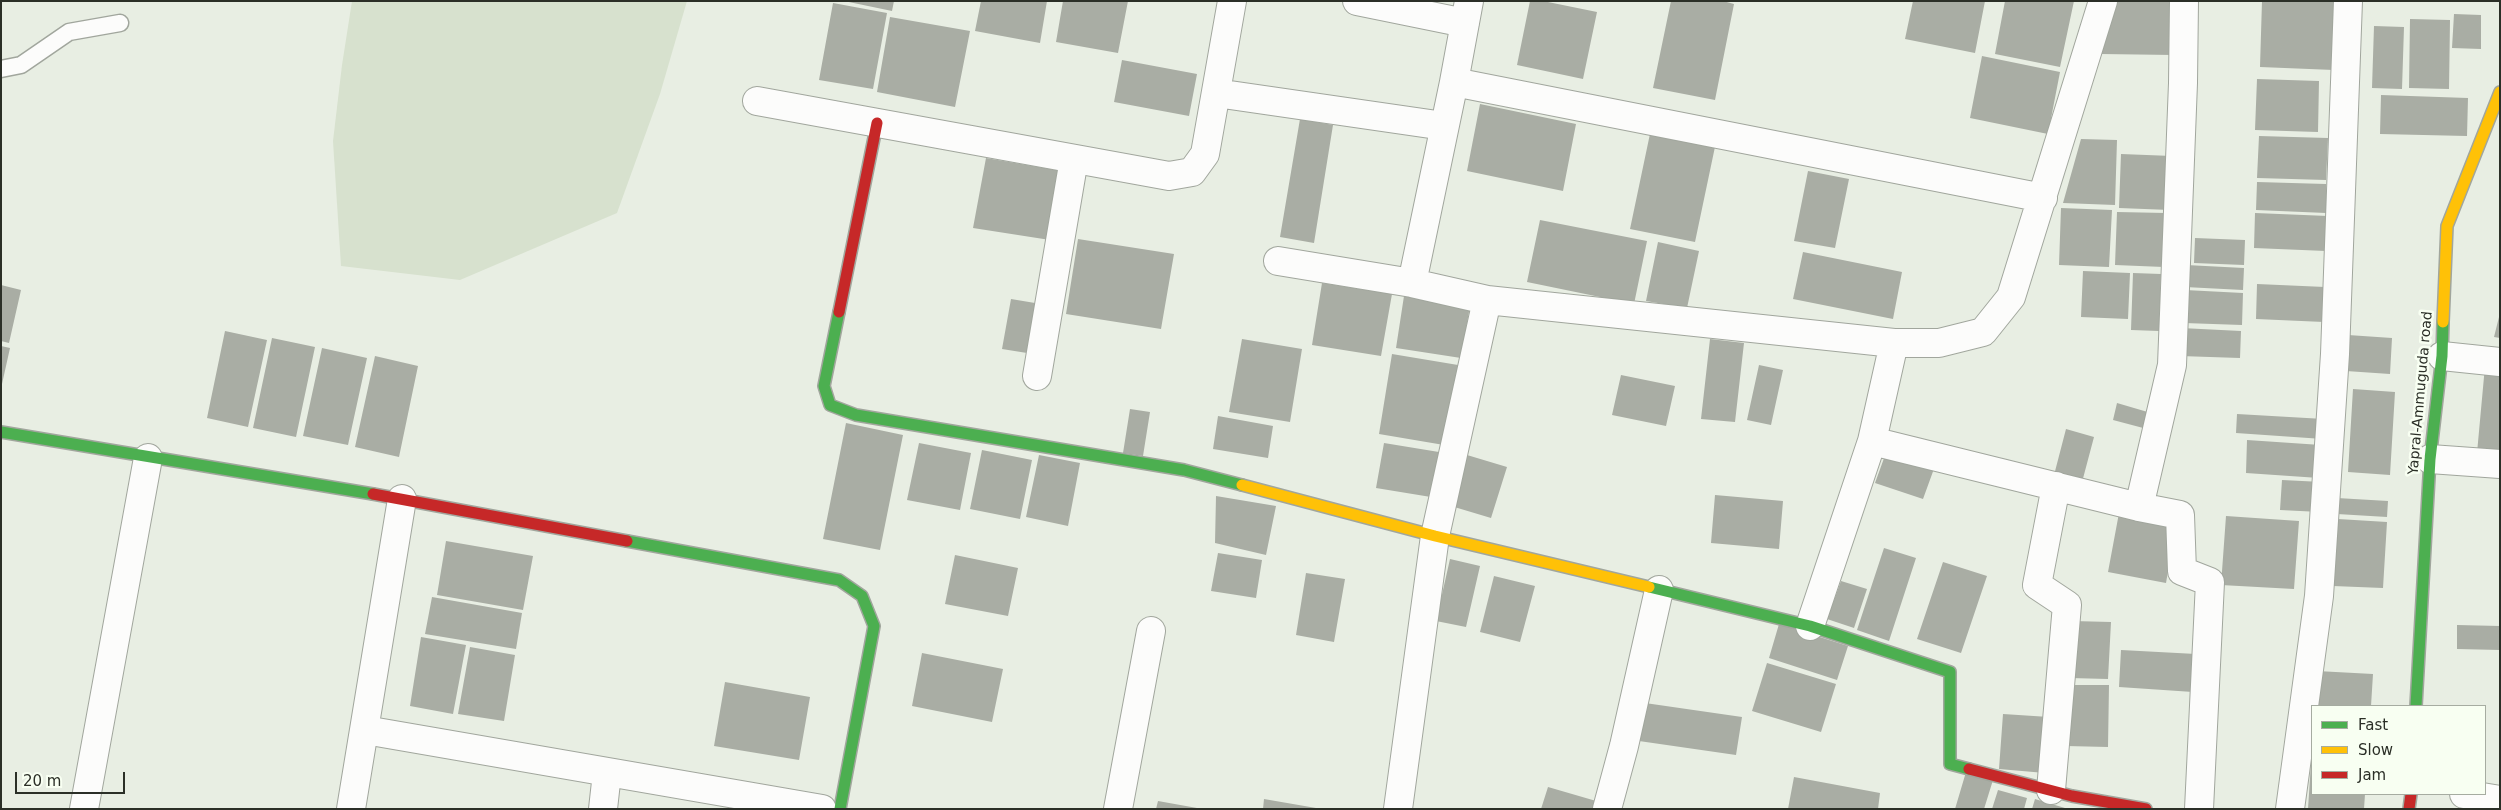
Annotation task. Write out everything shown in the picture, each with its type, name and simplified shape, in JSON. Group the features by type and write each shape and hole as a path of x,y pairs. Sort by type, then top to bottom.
{"street":[{"path":"757,101 1169,176 1192,172 1205,154 1232,1"},
{"path":"1357,1 1467,12 1412,283"},
{"path":"1278,261 1412,283 1487,300 1894,343 1938,343 1983,332 2011,296 2103,1"},
{"path":"2139,507 2172,365 2183,83 2184,1"},
{"path":"2290,809 2320,586 2335,354 2348,1"},
{"path":"1454,82 2042,198"},
{"name":"Yapral-Ammuguda road","path":"2416,705 2430,459 2442,356 2447,226 2500,92"},
{"path":"1216,93 1444,126"},
{"path":"877,124 824,386 830,405 856,415 1184,470 1435,536 1810,626 1950,672 1950,764 2066,798 2146,809"},
{"path":"1037,376 1074,159"},
{"path":"1398,809 1435,536 1487,300"},
{"path":"1810,626 1872,441 1894,343"},
{"path":"2442,356 2500,362"},
{"path":"1,432 402,499 839,580 862,596 874,626 840,809"},
{"path":"1872,441 2139,507 2180,515 2182,571 2210,582 2199,809"},
{"path":"84,809 148,458"},
{"path":"2430,459 2500,464"},
{"path":"2056,486 2037,585 2067,605 2066,798"},
{"path":"351,809 402,499"},
{"path":"1607,809 1624,746 1659,590"},
{"path":"1118,809 1151,631"},
{"path":"365,730 822,809"},
{"path":"603,809 607,773"},
{"path":"2409,809 2411,795"},
{"path":"2470,795 2500,800"}],"lane":[{"path":"1,69 21,65 70,32 120,23"}],"green space":[{"path":"352,1 687,1 660,94 617,213 460,280 341,266 333,141"}],"building":[{"path":"844,1 894,1 892,11"},
{"path":"981,1 1047,1 1040,43 975,31"},
{"path":"1063,1 1128,1 1118,53 1056,42"},
{"path":"1530,1 1543,1 1597,12 1583,79 1517,65"},
{"path":"1671,1 1723,1 1734,4 1715,100 1653,88"},
{"path":"1913,1 1985,1 1975,53 1905,39"},
{"path":"2005,1 2074,1 2060,67 1995,54"},
{"path":"2116,1 2174,1 2174,55 2101,54"},
{"path":"2262,1 2336,1 2334,70 2260,67"},
{"path":"833,3 887,13 873,89 819,80"},
{"path":"2454,14 2481,15 2481,49 2452,48"},
{"path":"890,17 970,31 955,107 877,92"},
{"path":"2410,19 2450,20 2449,89 2409,88"},
{"path":"2374,26 2404,27 2402,89 2372,88"},
{"path":"1982,56 2060,72 2048,134 1970,118"},
{"path":"1122,60 1197,74 1189,116 1114,102"},
{"path":"2257,79 2319,81 2318,132 2255,130"},
{"path":"2381,95 2468,98 2467,136 2380,134"},
{"path":"1480,104 1576,124 1563,191 1467,171"},
{"path":"1300,119 1333,125 1314,243 1280,237"},
{"path":"1651,129 1716,142 1695,242 1630,229"},
{"path":"2259,136 2328,138 2326,180 2257,178"},
{"path":"2081,139 2117,140 2115,205 2063,203"},
{"path":"2121,154 2172,156 2170,210 2119,208"},
{"path":"986,158 1062,171 1050,240 973,228"},
{"path":"1808,171 1849,179 1835,248 1794,241"},
{"path":"2257,182 2326,184 2326,213 2256,210"},
{"path":"2061,208 2112,210 2109,267 2059,265"},
{"path":"2117,212 2166,213 2164,267 2115,265"},
{"path":"2255,213 2328,216 2326,251 2254,248"},
{"path":"1540,220 1647,241 1634,304 1527,282"},
{"path":"2195,238 2245,240 2244,265 2194,263"},
{"path":"1078,239 1174,254 1161,329 1066,314"},
{"path":"1658,242 1699,251 1687,308 1646,301"},
{"path":"1803,252 1902,272 1893,319 1793,299"},
{"path":"2186,265 2244,268 2243,290 2185,287"},
{"path":"2083,271 2130,273 2128,319 2081,317"},
{"path":"2133,273 2161,274 2159,331 2131,330"},
{"path":"1322,283 1392,294 1381,356 1312,345"},
{"path":"2257,284 2325,287 2324,322 2256,319"},
{"path":"1,285 21,290 9,343 1,341"},
{"path":"2185,290 2243,293 2242,325 2184,323"},
{"path":"1404,296 1470,306 1461,358 1396,348"},
{"path":"1011,299 1035,303 1027,353 1002,349"},
{"path":"2500,313 2500,338 2494,337"},
{"path":"2181,328 2241,331 2240,358 2180,356"},
{"path":"225,331 267,340 248,427 207,418"},
{"path":"2348,335 2392,338 2390,374 2346,371"},
{"path":"272,338 315,347 296,437 253,428"},
{"path":"1242,339 1302,349 1290,422 1229,412"},
{"path":"1710,339 1744,343 1735,422 1701,419"},
{"path":"1,346 10,348 2,384 1,383"},
{"path":"322,348 367,358 348,445 303,436"},
{"path":"1392,354 1458,365 1444,445 1379,434"},
{"path":"375,356 418,366 399,457 355,447"},
{"path":"1759,365 1783,370 1771,425 1747,420"},
{"path":"2485,366 2500,367 2500,454 2477,453"},
{"path":"1621,375 1675,386 1666,426 1612,415"},
{"path":"2353,389 2395,392 2390,475 2348,472"},
{"path":"2117,403 2151,413 2147,429 2113,420"},
{"path":"1130,409 1150,412 1143,456 1123,453"},
{"path":"2237,414 2324,419 2323,439 2236,433"},
{"path":"1218,416 1273,426 1268,458 1213,449"},
{"path":"846,423 903,435 880,550 823,539"},
{"path":"2066,429 2094,437 2081,486 2053,479"},
{"path":"2247,440 2321,445 2319,478 2246,473"},
{"path":"919,443 971,453 960,510 907,500"},
{"path":"1384,443 1445,453 1437,498 1376,488"},
{"path":"982,450 1032,460 1020,519 970,509"},
{"path":"1887,450 1935,466 1923,499 1875,483"},
{"path":"1039,455 1080,463 1068,526 1026,517"},
{"path":"1467,455 1507,467 1491,518 1451,506"},
{"path":"2282,480 2322,482 2320,512 2280,510"},
{"path":"1715,495 1783,501 1779,549 1711,543"},
{"path":"1216,496 1276,506 1266,555 1215,543"},
{"path":"2337,498 2388,501 2387,517 2337,514"},
{"path":"2119,513 2176,524 2166,583 2108,572"},
{"path":"2226,516 2299,521 2294,589 2221,585"},
{"path":"2338,519 2387,522 2383,588 2333,586"},
{"path":"446,541 533,556 523,610 437,595"},
{"path":"1884,548 1916,558 1889,641 1857,630"},
{"path":"1218,553 1262,560 1256,598 1211,591"},
{"path":"955,555 1018,568 1008,616 945,604"},
{"path":"1450,559 1480,566 1466,627 1436,621"},
{"path":"1943,562 1987,576 1961,653 1917,639"},
{"path":"1306,573 1345,579 1334,642 1296,635"},
{"path":"1494,576 1535,586 1520,642 1480,632"},
{"path":"1841,581 1867,589 1854,628 1827,619"},
{"path":"432,597 522,613 516,649 425,634"},
{"path":"2072,621 2111,622 2108,679 2070,678"},
{"path":"1779,624 1848,646 1837,680 1769,658"},
{"path":"2457,625 2500,626 2500,650 2457,649"},
{"path":"421,637 466,645 453,714 410,706"},
{"path":"470,647 515,655 504,721 458,714"},
{"path":"2121,650 2196,654 2193,692 2119,687"},
{"path":"922,653 1003,669 992,722 912,706"},
{"path":"1767,663 1836,684 1821,732 1752,711"},
{"path":"2317,671 2373,674 2371,705 2315,705"},
{"path":"725,682 810,697 799,760 714,746"},
{"path":"2067,685 2109,685 2108,747 2066,746"},
{"path":"1645,703 1742,717 1736,755 1639,741"},
{"path":"2003,714 2049,717 2045,773 1999,769"},
{"path":"2311,763 2311,795 2365,795 2364,809 2308,809"},
{"path":"1966,772 1993,780 1984,809 1955,809"},
{"path":"1794,777 1880,793 1878,809 1788,809"},
{"path":"1548,787 1603,803 1602,809 1541,809"},
{"path":"1998,790 2027,798 2024,809 1992,809"},
{"path":"1264,799 1316,808 1316,809 1263,809"},
{"path":"2035,799 2065,808 2065,809 2032,809"},
{"path":"1158,801 1197,808 1197,809 1156,809"}],"traffic: fast":[{"path":"839,312 824,386 830,405 856,415 1184,470 1242,485"},
{"path":"2416,705 2430,459 2442,356 2443,322"},
{"path":"1,432 373,494"},
{"path":"627,541 839,580 862,596 874,626 840,809"},
{"path":"1649,587 1810,626 1950,672 1950,764 1969,769"}],"traffic: slow":[{"path":"2443,322 2447,226 2500,92"},
{"path":"1242,485 1435,536 1649,587"}],"traffic: jam":[{"path":"839,312 877,123"},
{"path":"373,494 627,541"},
{"path":"1969,769 2072,796 2146,809"},
{"path":"2409,809 2411,795"}]}
